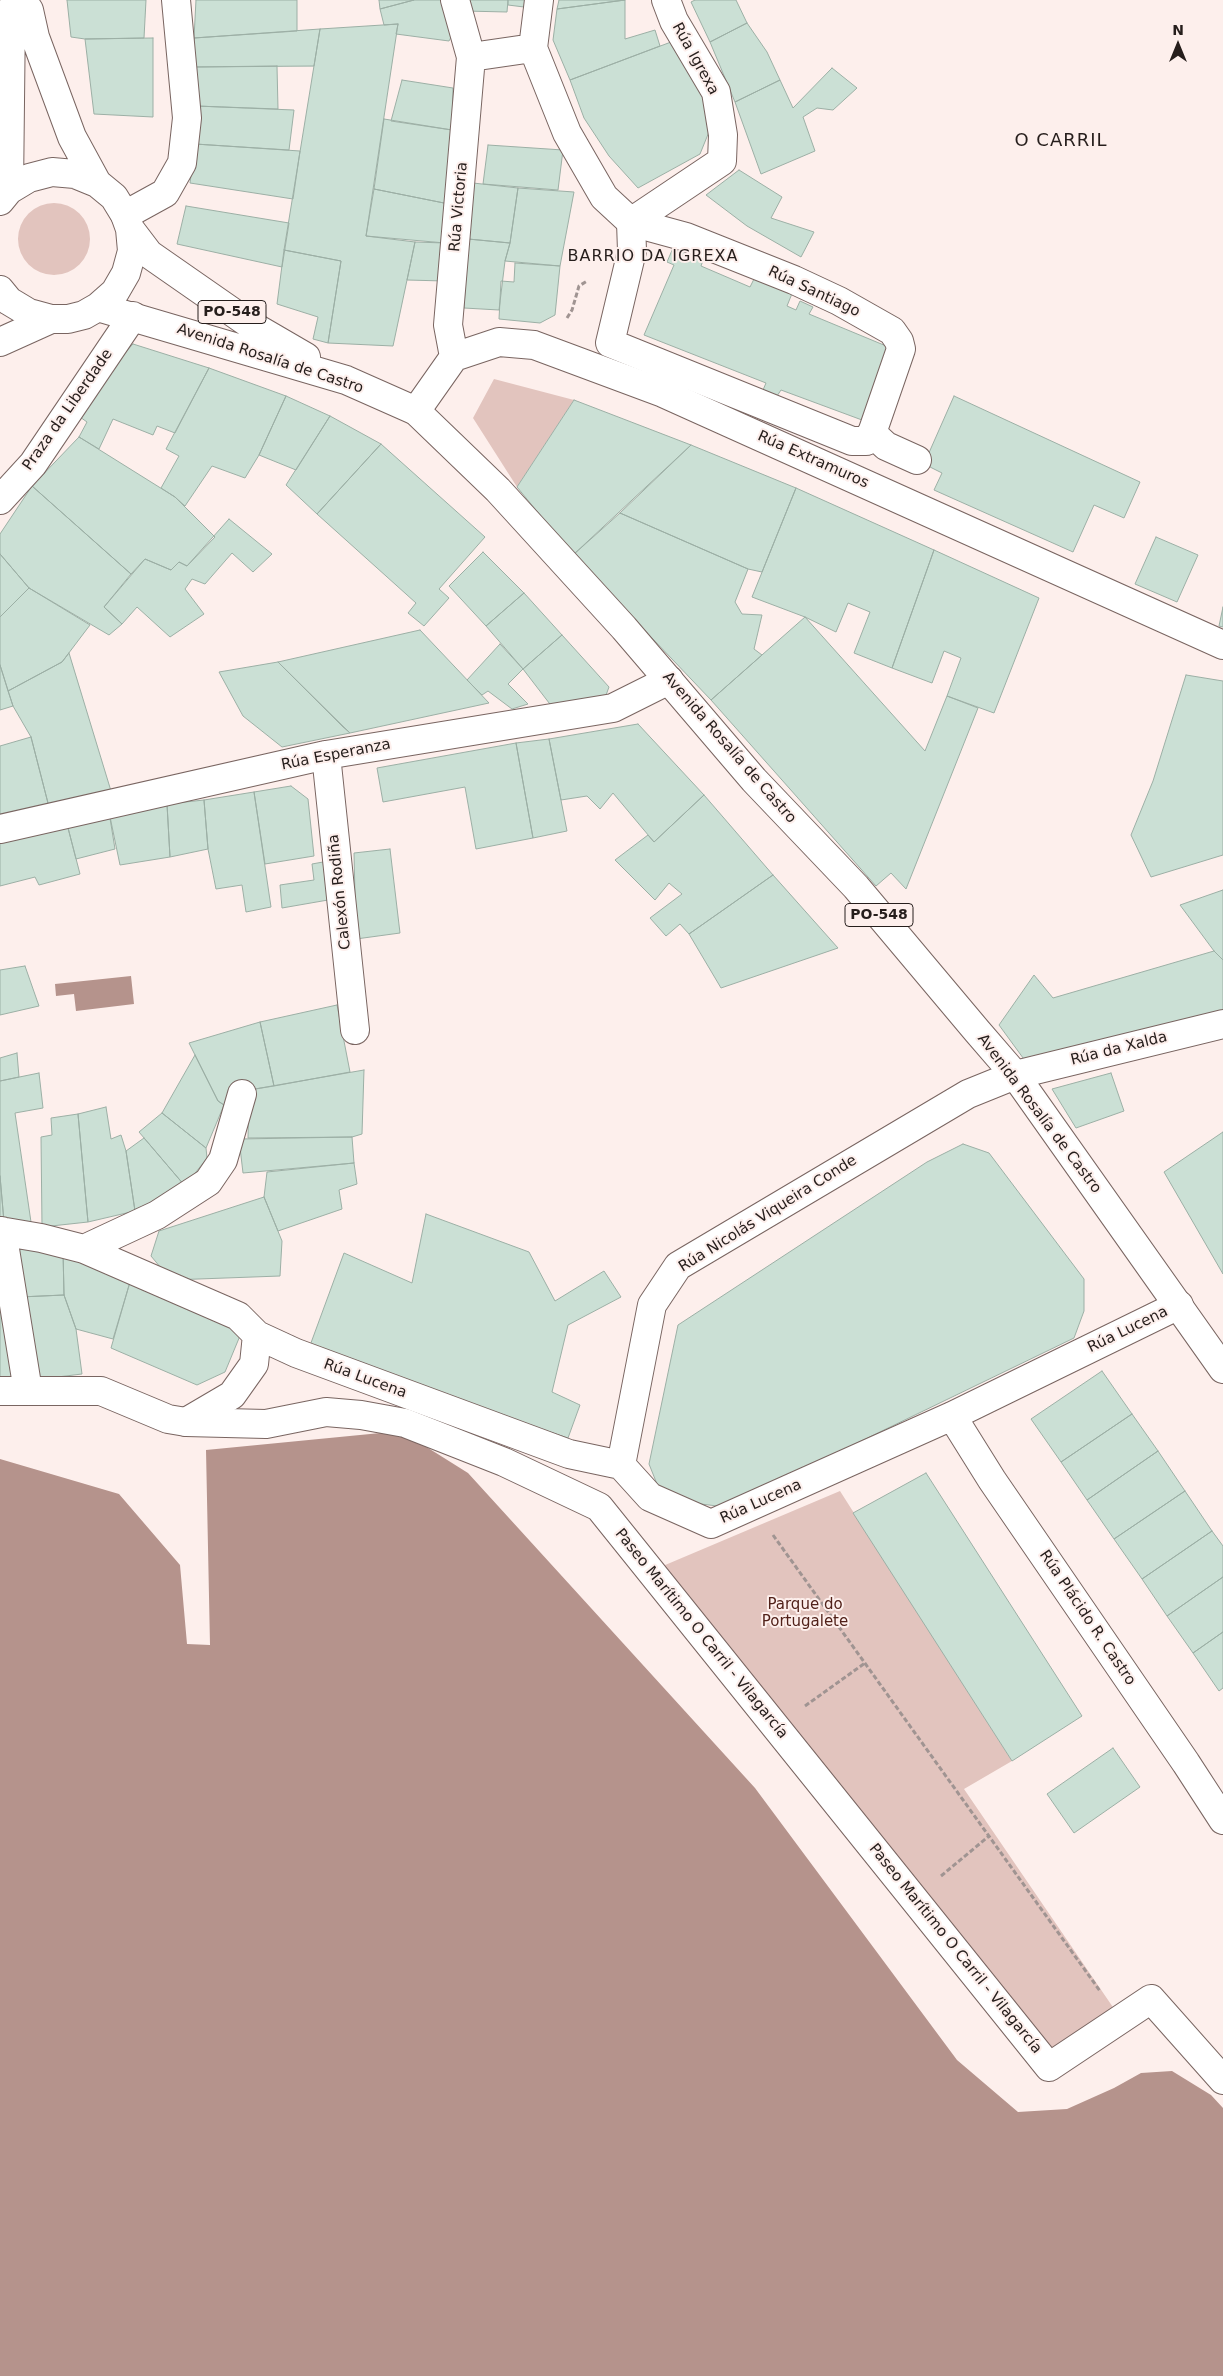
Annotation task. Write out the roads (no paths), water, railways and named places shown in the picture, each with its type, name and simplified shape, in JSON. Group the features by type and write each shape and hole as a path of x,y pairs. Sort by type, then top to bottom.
{"street":[{"name":"PO-548","path":"4,196 11,13 15,0"},
{"name":"PO-548","path":"22,0 29,10 35,37 72,137 97,183"},
{"path":"0,290 9,301 29,313 51,319 68,319 84,314 98,307 115,292 126,273 132,251 128,222 165,193 182,163 187,118 176,0"},
{"name":"Rúa Victoria","path":"454,0 471,56 448,325 454,357"},
{"path":"471,56 532,48 539,0"},
{"name":"Rúa Igrexa","path":"631,222 722,161 723,134 716,92 674,21 666,0"},
{"name":"Rúa Santiago","path":"532,48 567,133 604,197 631,222 686,237 794,280 839,301 892,331 899,341 901,349 872,432"},
{"name":"PO-548","path":"4,196 29,178 52,172 75,174 97,183 114,197 149,254 251,325 346,380"},
{"path":"631,222 632,251 610,343 852,442 866,442 872,432 886,446 917,460"},
{"name":"Avenida Rosalía de Castro","path":"98,307 346,380 416,411 498,490 669,680 754,780 856,887 1015,1076 1179,1304 1223,1369"},
{"name":"Praza da Liberdade","path":"0,500 33,464 132,316"},
{"path":"0,342 51,319"},
{"name":"Rúa Extramuros","path":"454,357 499,342 534,345 645,386 1223,645"},
{"path":"416,411 454,357"},
{"name":"Rúa Esperanza","path":"0,830 326,755 612,708 669,680"},
{"name":"Calexón Rodiña","path":"326,755 355,1030"},
{"name":"Rúa da Xalda","path":"1015,1076 1223,1024"},
{"name":"Rúa Nicolás Viqueira Conde","path":"621,1465 652,1304 678,1266 968,1094 1015,1076"},
{"path":"84,1249 157,1215 208,1182 223,1160 242,1094"},
{"name":"Rúa Lucena","path":"28,1392 1,1231 41,1238 84,1249 238,1316 257,1335 296,1354 569,1454 621,1465 650,1497 711,1524 952,1416 1179,1304"},
{"path":"186,1422 232,1395 254,1364 257,1335"},
{"name":"Paseo Marítimo O Carril - Vilagarcía","path":"0,1392 101,1392 168,1419 186,1422 266,1424 326,1412 361,1415 405,1423 504,1462 599,1507 1049,2067 1151,1998 1223,2080"},
{"name":"Rúa Plácido R. Castro","path":"952,1416 992,1480 1175,1746 1223,1820"}],"district":[{"name":"O CARRIL","path":"1061,141"},
{"name":"BARRIO DA IGREXA","path":"653,257"}],"park label":[{"name":"Parque do Portugalete","path":"805,1614"}]}
